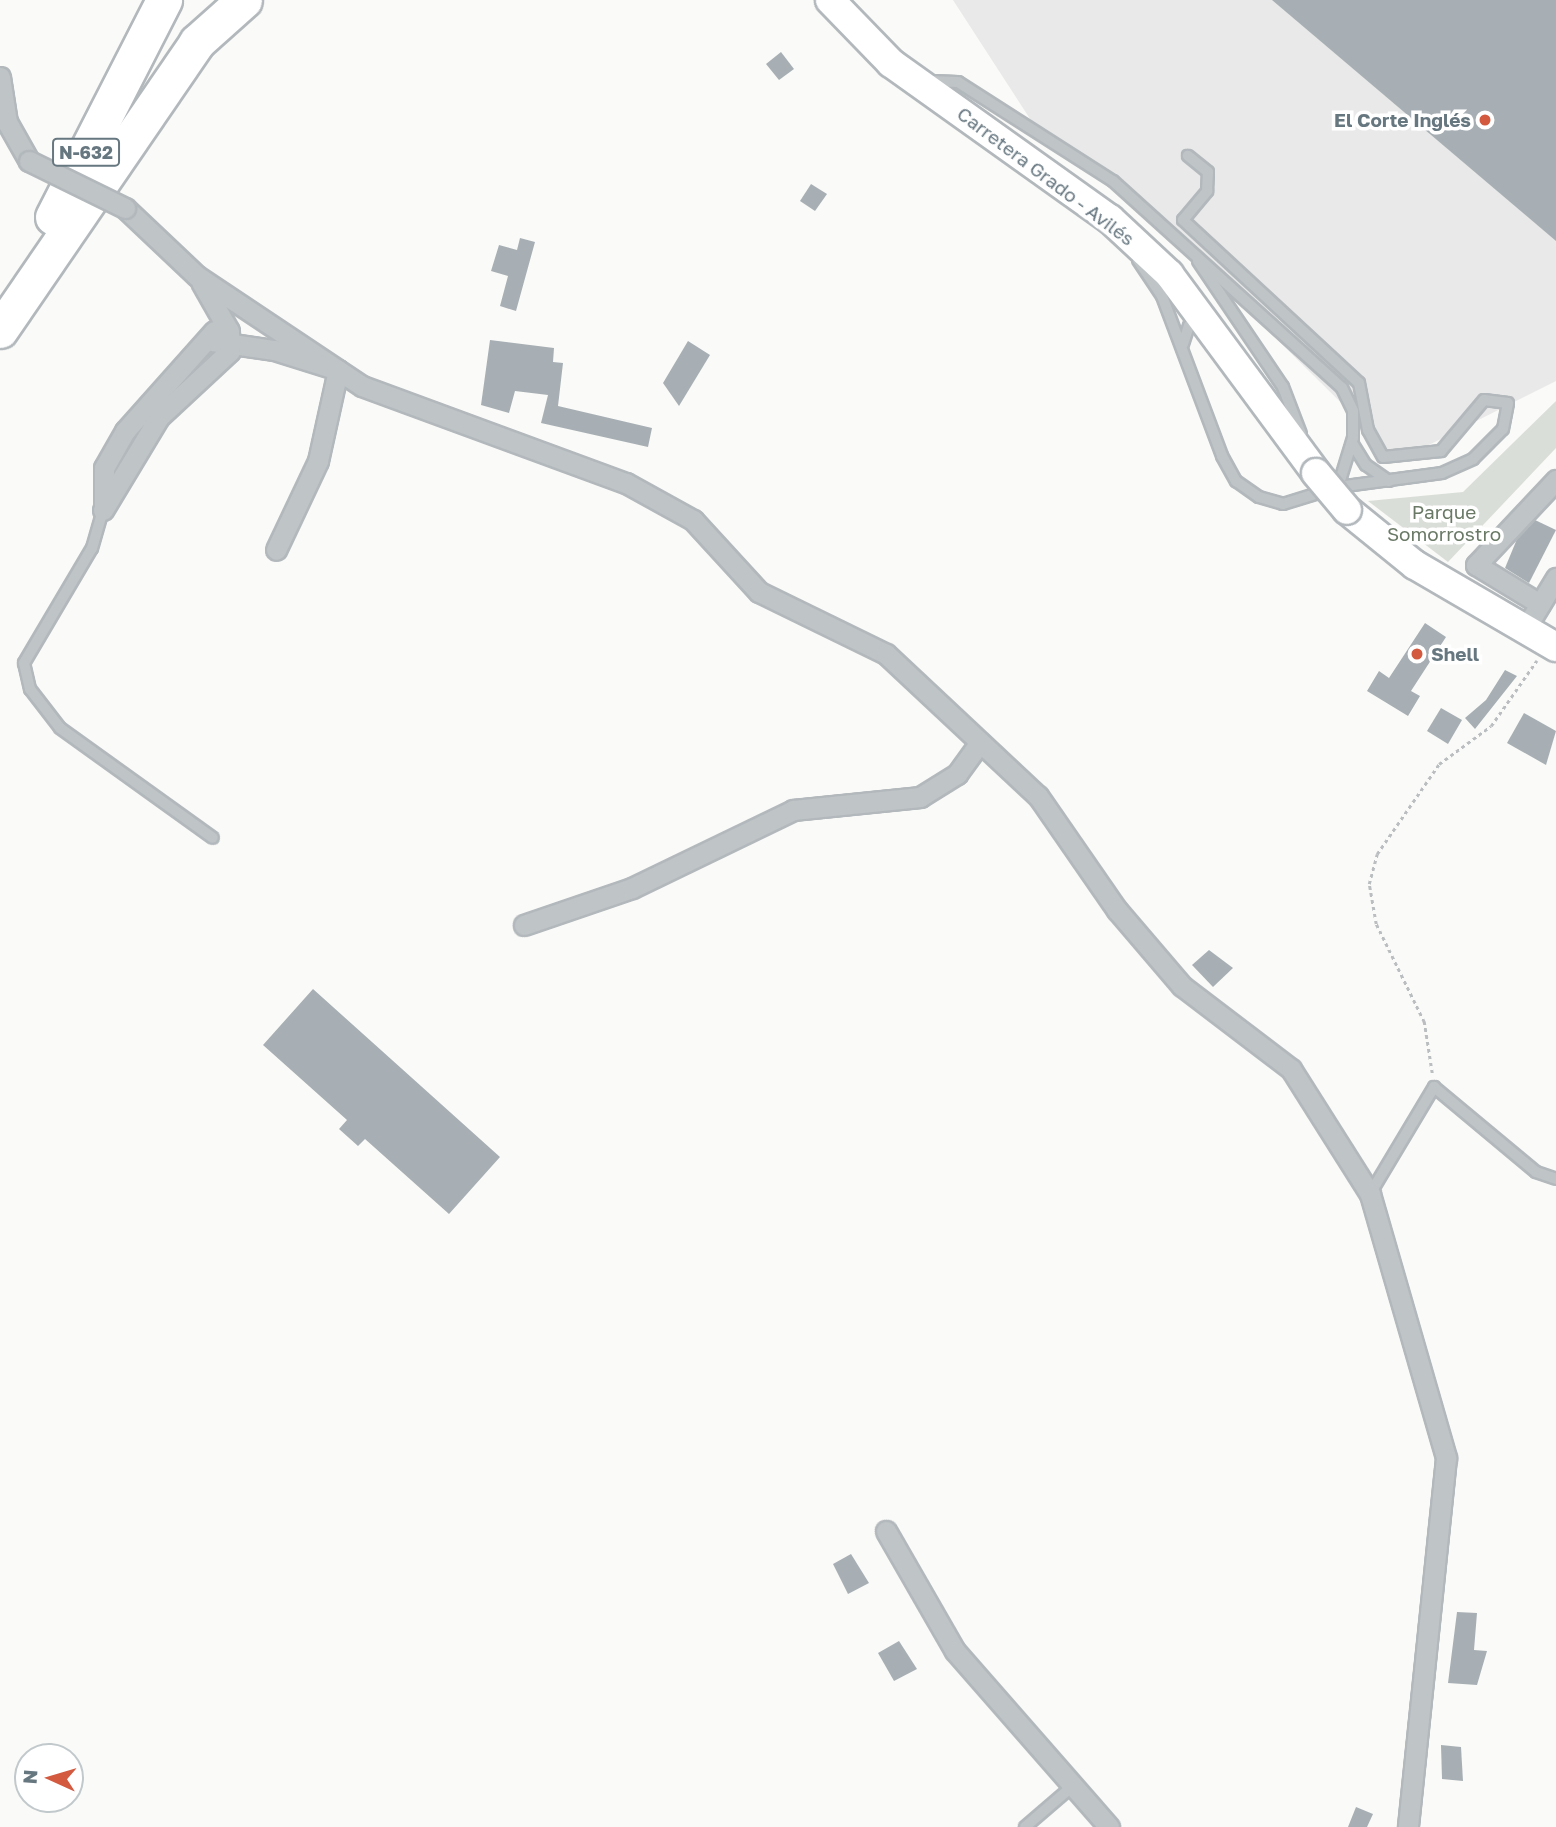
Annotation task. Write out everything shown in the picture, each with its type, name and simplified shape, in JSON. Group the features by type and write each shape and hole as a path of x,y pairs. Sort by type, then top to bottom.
{"highway":[{"path":"3,318 149,0"},
{"name":"N-632","path":"3,318 164,0"},
{"path":"3,318 197,42 244,0"}],"main road":[{"name":"Carretera Grado - Avilés","path":"830,0 918,81 1110,219 1169,274 1333,490 1415,565 1552,645"}],"street":[{"path":"0,77 7,122 29,160 125,208 197,276 362,386 626,483 693,520 758,593 886,654 1038,796 1117,910 1182,986 1291,1069 1370,1194 1446,1458 1408,1827"},
{"path":"103,510 104,468 125,431 212,341 215,328 197,276"},
{"path":"197,276 232,343"},
{"path":"212,341 232,343 338,370"},
{"path":"103,510 159,417 232,343"},
{"path":"276,550 318,461 338,370"},
{"path":"1540,604 1476,565 1556,480"},
{"path":"1525,629 1556,578"},
{"path":"524,925 632,888 793,810 920,797 957,774 980,742"},
{"path":"886,1531 954,1651 1075,1783 1109,1827"}],"lane":[{"path":"918,81 958,82 1114,181 1342,388 1353,411 1352,443 1333,490"},
{"path":"1110,219 1162,296 1237,481 1283,504 1333,490 1442,473 1473,459 1503,429 1508,403 1484,400 1441,451 1383,457 1368,430 1359,383 1183,220 1207,191 1208,172 1188,156"},
{"path":"1189,247 1283,387 1333,490"},
{"path":"1183,348 1189,326 1205,321"},
{"path":"1352,443 1366,465 1392,482"},
{"path":"103,510 92,548 24,663 30,689 60,728 213,838"},
{"path":"1370,1194 1434,1087 1536,1172 1556,1179"},
{"path":"1025,1827 1075,1783"}],"path":[{"path":"1434,1087 1424,1022 1376,924 1371,874 1377,854 1439,764 1491,726 1552,645"}],"shaded area":[{"path":"953,0 1556,0 1556,381 1399,460 1149,213 1036,128"}],"green space":[{"name":"Parque Somorrostro","path":"1556,401 1556,448 1448,562 1368,501 1463,492"}],"building":[{"name":"El Corte Inglés","path":"1272,0 1556,0 1556,241"},
{"path":"781,52 794,69 779,80 766,64"},
{"path":"811,184 827,194 815,211 800,201"},
{"path":"520,238 535,242 516,311 500,306 508,276 491,271 499,245 517,250"},
{"path":"490,340 554,348 553,362 563,363 558,406 652,428 648,447 541,423 548,395 515,391 509,413 481,405"},
{"path":"688,341 710,355 679,406 663,383"},
{"path":"1535,520 1556,530 1529,583 1505,568 1517,539"},
{"path":"1425,623 1446,637 1411,691 1420,696 1408,716 1367,691 1379,671 1389,678"},
{"path":"1505,670 1517,676 1475,729 1465,718 1486,700"},
{"path":"1441,708 1462,720 1448,744 1427,731"},
{"path":"1524,713 1556,731 1546,765 1507,743"},
{"path":"1209,950 1233,968 1213,987 1192,965"},
{"path":"313,989 500,1157 449,1214 365,1139 358,1146 339,1129 347,1120 263,1045"},
{"path":"851,1554 869,1583 848,1594 833,1564"},
{"path":"1457,1612 1477,1613 1474,1650 1487,1651 1477,1685 1448,1683"},
{"path":"899,1641 917,1669 894,1681 878,1653"},
{"path":"1441,1745 1461,1747 1463,1781 1442,1779"},
{"path":"1356,1807 1373,1814 1367,1827 1348,1827"}],"place":[{"name":"El Corte Inglés","path":"1485,120"},
{"name":"Shell","path":"1417,654"}]}
